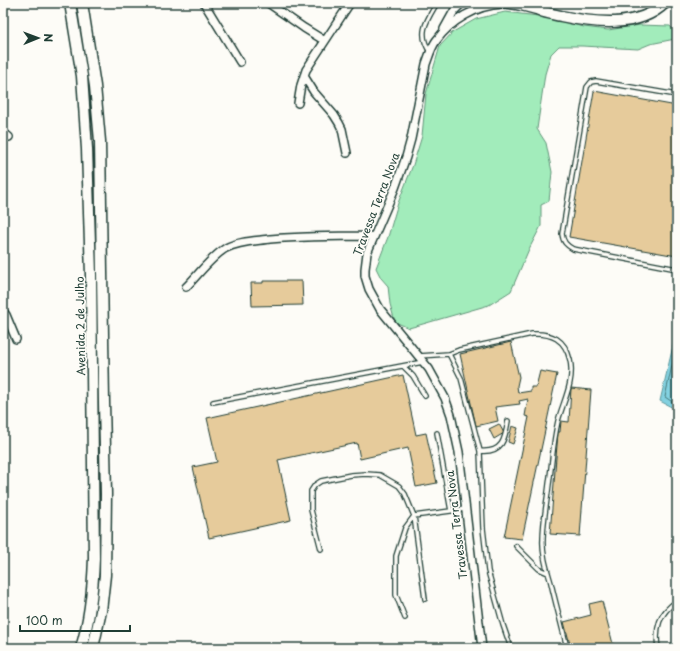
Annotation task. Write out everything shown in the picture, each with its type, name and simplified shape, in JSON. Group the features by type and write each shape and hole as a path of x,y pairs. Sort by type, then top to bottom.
{"main road":[{"name":"Avenida 2 de Julho","path":"70,3 80,63 84,101 91,275 94,558 93,586 90,608 81,648"},
{"name":"Avenida 2 de Julho","path":"82,3 95,86 100,141 106,494 105,575 93,648"},
{"path":"531,3 539,11 579,20 600,22 626,20 645,16 665,3"}],"street":[{"path":"204,3 240,62"},
{"path":"268,3 325,41"},
{"path":"298,103 304,76 310,62 350,3"},
{"path":"442,33 454,11 462,3"},
{"path":"442,33 457,20 488,6 502,4 539,11"},
{"name":"Travessa Terra Nova","path":"442,33 435,42 426,64 406,157 365,261 365,276 369,289 380,309 421,359 439,385 451,415 459,452 482,648"},
{"path":"304,76 314,92 339,123 342,129 347,153"},
{"path":"186,286 215,257 233,245 254,241 296,237 374,236"},
{"path":"3,311 16,338"}],"lane":[{"path":"430,52 424,42 424,25 437,3"},
{"path":"677,95 596,81 592,82 587,87 562,234 563,241 573,250 677,269"},
{"path":"213,402 403,366 421,359 449,354 459,350 532,334 542,333 557,339 565,346 570,361 571,370 569,389 558,421 554,442 543,530 544,552 548,573 567,648"},
{"path":"449,354 461,378 480,451 483,528 488,571 511,648"},
{"path":"403,366 414,376 425,396"},
{"path":"480,451 489,452 498,448 504,440 508,421"},
{"path":"437,433 451,511"},
{"path":"321,549 310,501 311,491 315,485 321,480 351,475 380,475 399,486 405,494 414,516 425,599"},
{"path":"405,618 396,595 396,556 405,528 414,516 465,509"},
{"path":"516,546 538,569 548,573"},
{"path":"658,648 658,625 663,614 677,601"}],"green space":[{"path":"505,12 538,16 584,27 608,30 640,25 670,26 677,34 675,39 650,44 638,49 559,46 551,54 545,74 537,129 546,143 552,172 549,201 541,205 541,226 529,249 511,291 489,305 409,328 395,322 390,304 388,286 381,278 376,268 422,136 426,94 440,46 453,32 476,19"}],"water":[{"path":"677,329 677,410 660,401"}],"building":[{"path":"594,91 677,106 677,256 569,237"},
{"path":"263,281 302,281 303,305 252,306 251,283 263,283"},
{"path":"511,342 519,377 517,386 518,393 531,391 531,387 536,387 540,371 557,374 522,539 504,537 529,417 525,416 528,399 519,401 520,404 495,407 498,421 476,426 460,354"},
{"path":"403,375 416,435 426,433 437,483 416,487 408,448 360,459 357,443 278,460 291,520 209,538 193,467 217,462 207,418"},
{"path":"571,388 591,390 580,536 550,534 558,432 560,432 561,421 569,422"},
{"path":"499,424 504,433 494,439 489,429"},
{"path":"512,426 518,428 513,444 508,442"},
{"path":"602,601 614,648 571,648 564,622 591,615 589,604"}]}
